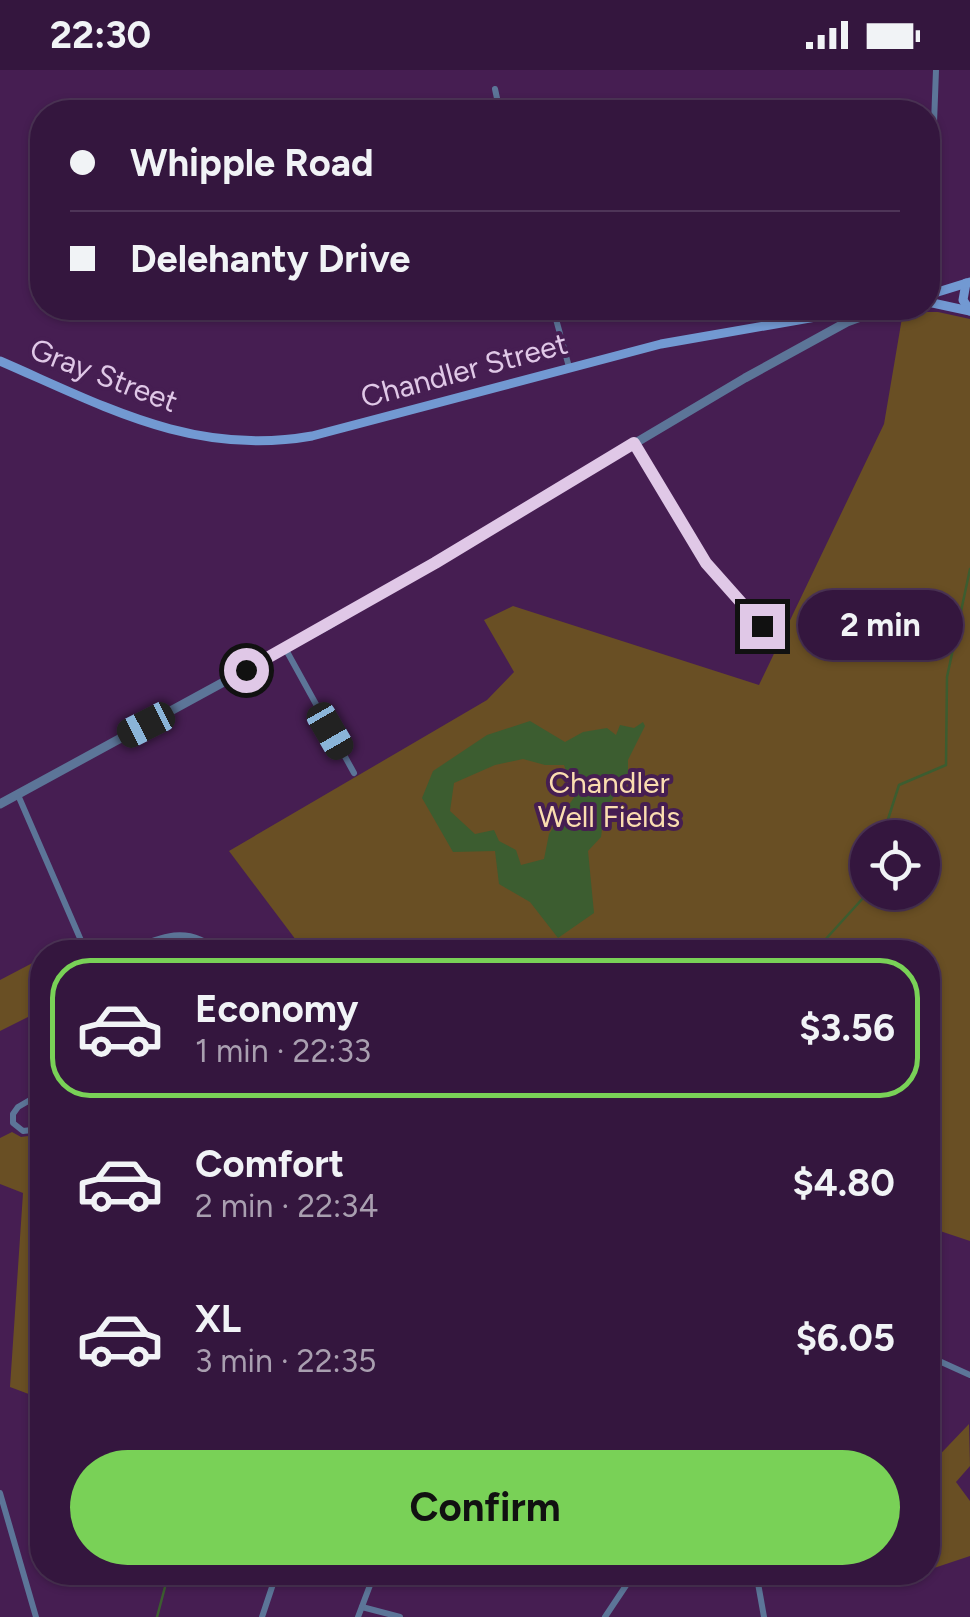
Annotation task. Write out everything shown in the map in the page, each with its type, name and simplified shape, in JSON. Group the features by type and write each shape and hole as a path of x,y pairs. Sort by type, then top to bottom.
{"main road":[{"path":"940,293 968,282"},
{"path":"968,282 963,300 970,311"},
{"path":"940,302 970,311"},
{"name":"Chandler Street","path":"192,434 236,442 297,439 569,367 720,331 786,320"},
{"name":"Gray Street","path":"0,361 107,410 192,434"}],"street":[{"path":"935,100 936,70"},
{"path":"495,89 497,100"},
{"path":"555,320 569,367"},
{"path":"819,320 823,335"},
{"path":"0,804 285,648 634,443 823,335 857,320"},
{"path":"634,443 706,563 762,626"},
{"path":"285,648 354,774"},
{"path":"18,795 81,940"},
{"path":"158,940 174,934 203,940"},
{"path":"30,1100 12,1114 13,1123 23,1131 30,1129"},
{"path":"940,1361 970,1375"},
{"path":"0,1492 36,1617"},
{"path":"262,1617 272,1585"},
{"path":"358,1617 371,1585"},
{"path":"605,1617 626,1585"},
{"path":"758,1585 764,1617"},
{"path":"362,1606 400,1617"}],"green space":[{"name":"Chandler Well Fields","path":"940,312 970,319 970,1241 940,1231 940,940 296,940 229,851 487,700 514,672 484,620 513,606 759,685 884,424 902,320 940,320"},
{"path":"30,964 30,1016 0,1031 0,980"},
{"path":"12,1132 21,1137 30,1136 30,1394 10,1387 23,1193 0,1184 0,1138"},
{"path":"969,1424 970,1466 956,1482 970,1501 970,1556 940,1566 940,1454"}],"shaded area":[{"path":"530,721 565,742 583,732 607,728 616,735 620,725 634,728 643,722 645,726 628,760 628,773 604,813 601,837 588,851 594,913 558,938 530,902 499,884 495,851 453,852 422,798 433,771 487,735","holes":["523,759 564,765 575,796 549,834 544,859 521,865 516,850 499,841 494,830 475,834 450,811 454,783 495,765"]}],"waterway":[{"path":"888,820 899,785 946,765 947,677 970,569"},
{"path":"825,940 852,910"},
{"path":"157,1617 166,1585"}],"route":[{"path":"246,670 435,563 634,443 706,563 762,626"}]}
